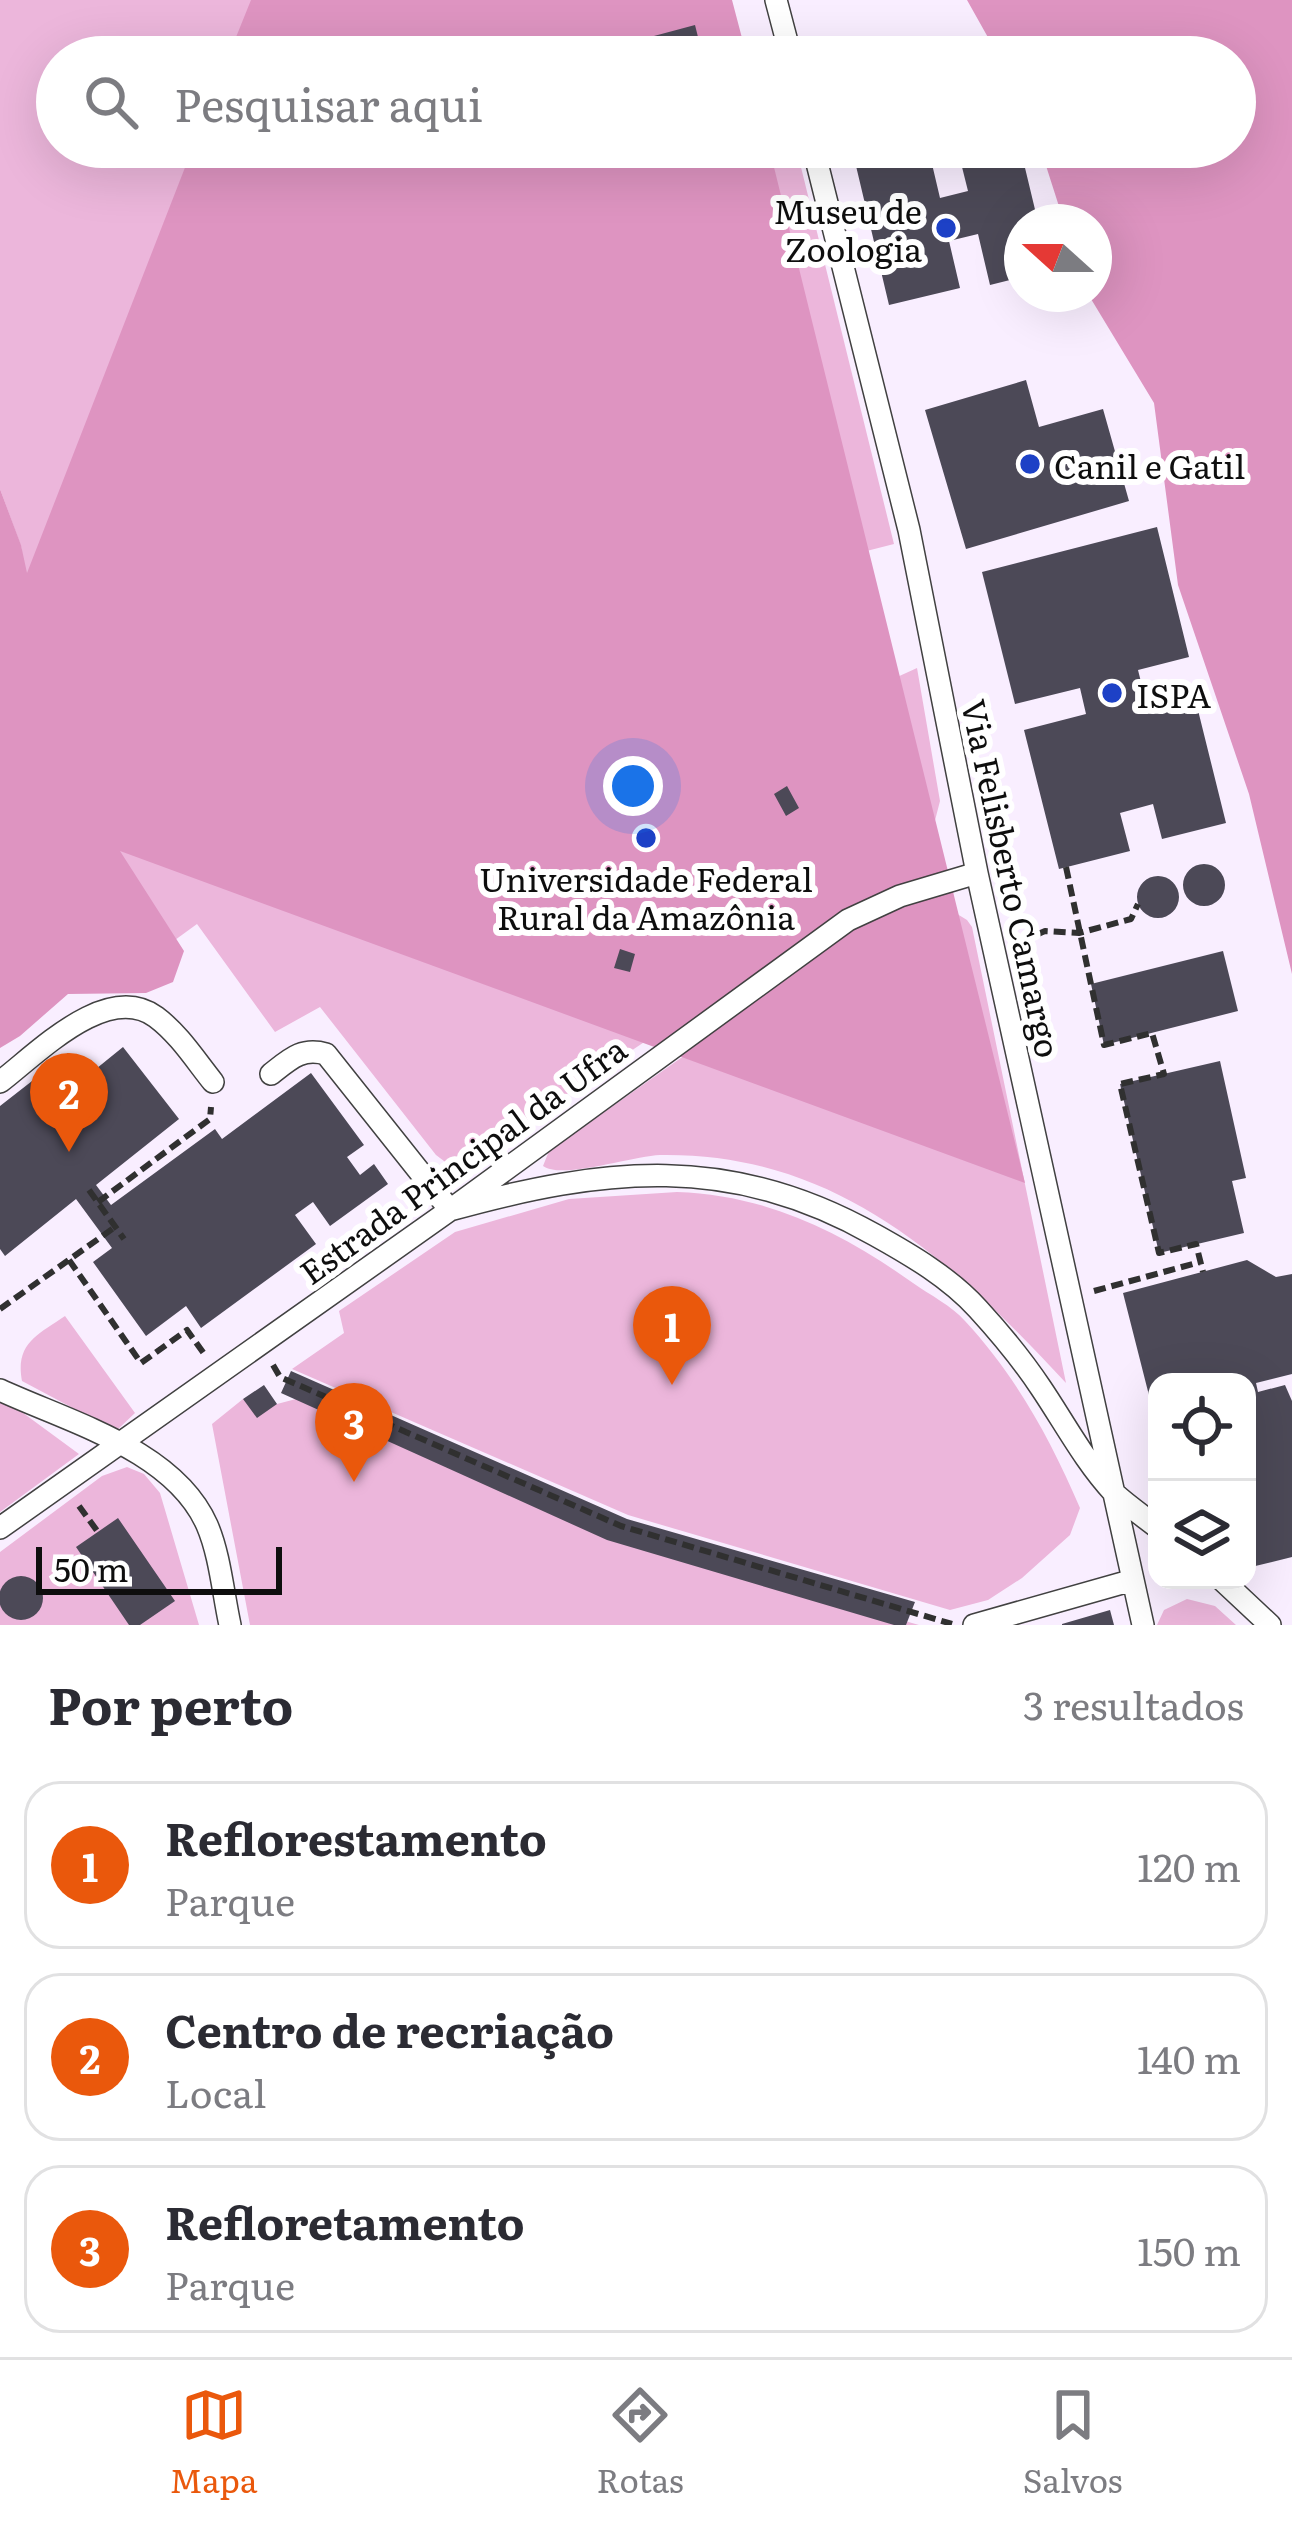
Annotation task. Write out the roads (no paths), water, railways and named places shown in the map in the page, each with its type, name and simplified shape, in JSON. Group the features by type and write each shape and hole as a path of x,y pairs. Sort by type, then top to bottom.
{"lane":[{"path":"776,0 785,36"},
{"name":"Via Felisberto Camargo","path":"818,168 909,530 977,873 1143,1625"},
{"name":"Estrada Principal da Ufra","path":"0,1528 450,1210 848,920 900,896 977,873"},
{"path":"0,1082 78,1022 131,1006 154,1016 180,1040 213,1082"},
{"path":"271,1074 298,1054 310,1050 326,1054 450,1210 560,1184 700,1175 786,1194 848,1220 917,1258 976,1306 1114,1492 1148,1520"},
{"path":"0,1390 139,1452 183,1486 207,1526 230,1625"},
{"path":"974,1625 1133,1580"},
{"path":"1232,1589 1270,1625"}],"place":[{"name":"Museu de Zoologia","path":"946,228"},
{"name":"Canil e Gatil","path":"1030,464"},
{"name":"ISPA","path":"1112,693"},
{"name":"Universidade Federal Rural da Amazônia","path":"646,838"},
{"name":"Centro de recriação","path":"69,1152"},
{"name":"Reflorestamento","path":"672,1385"},
{"name":"Refloretamento","path":"354,1482"}]}
